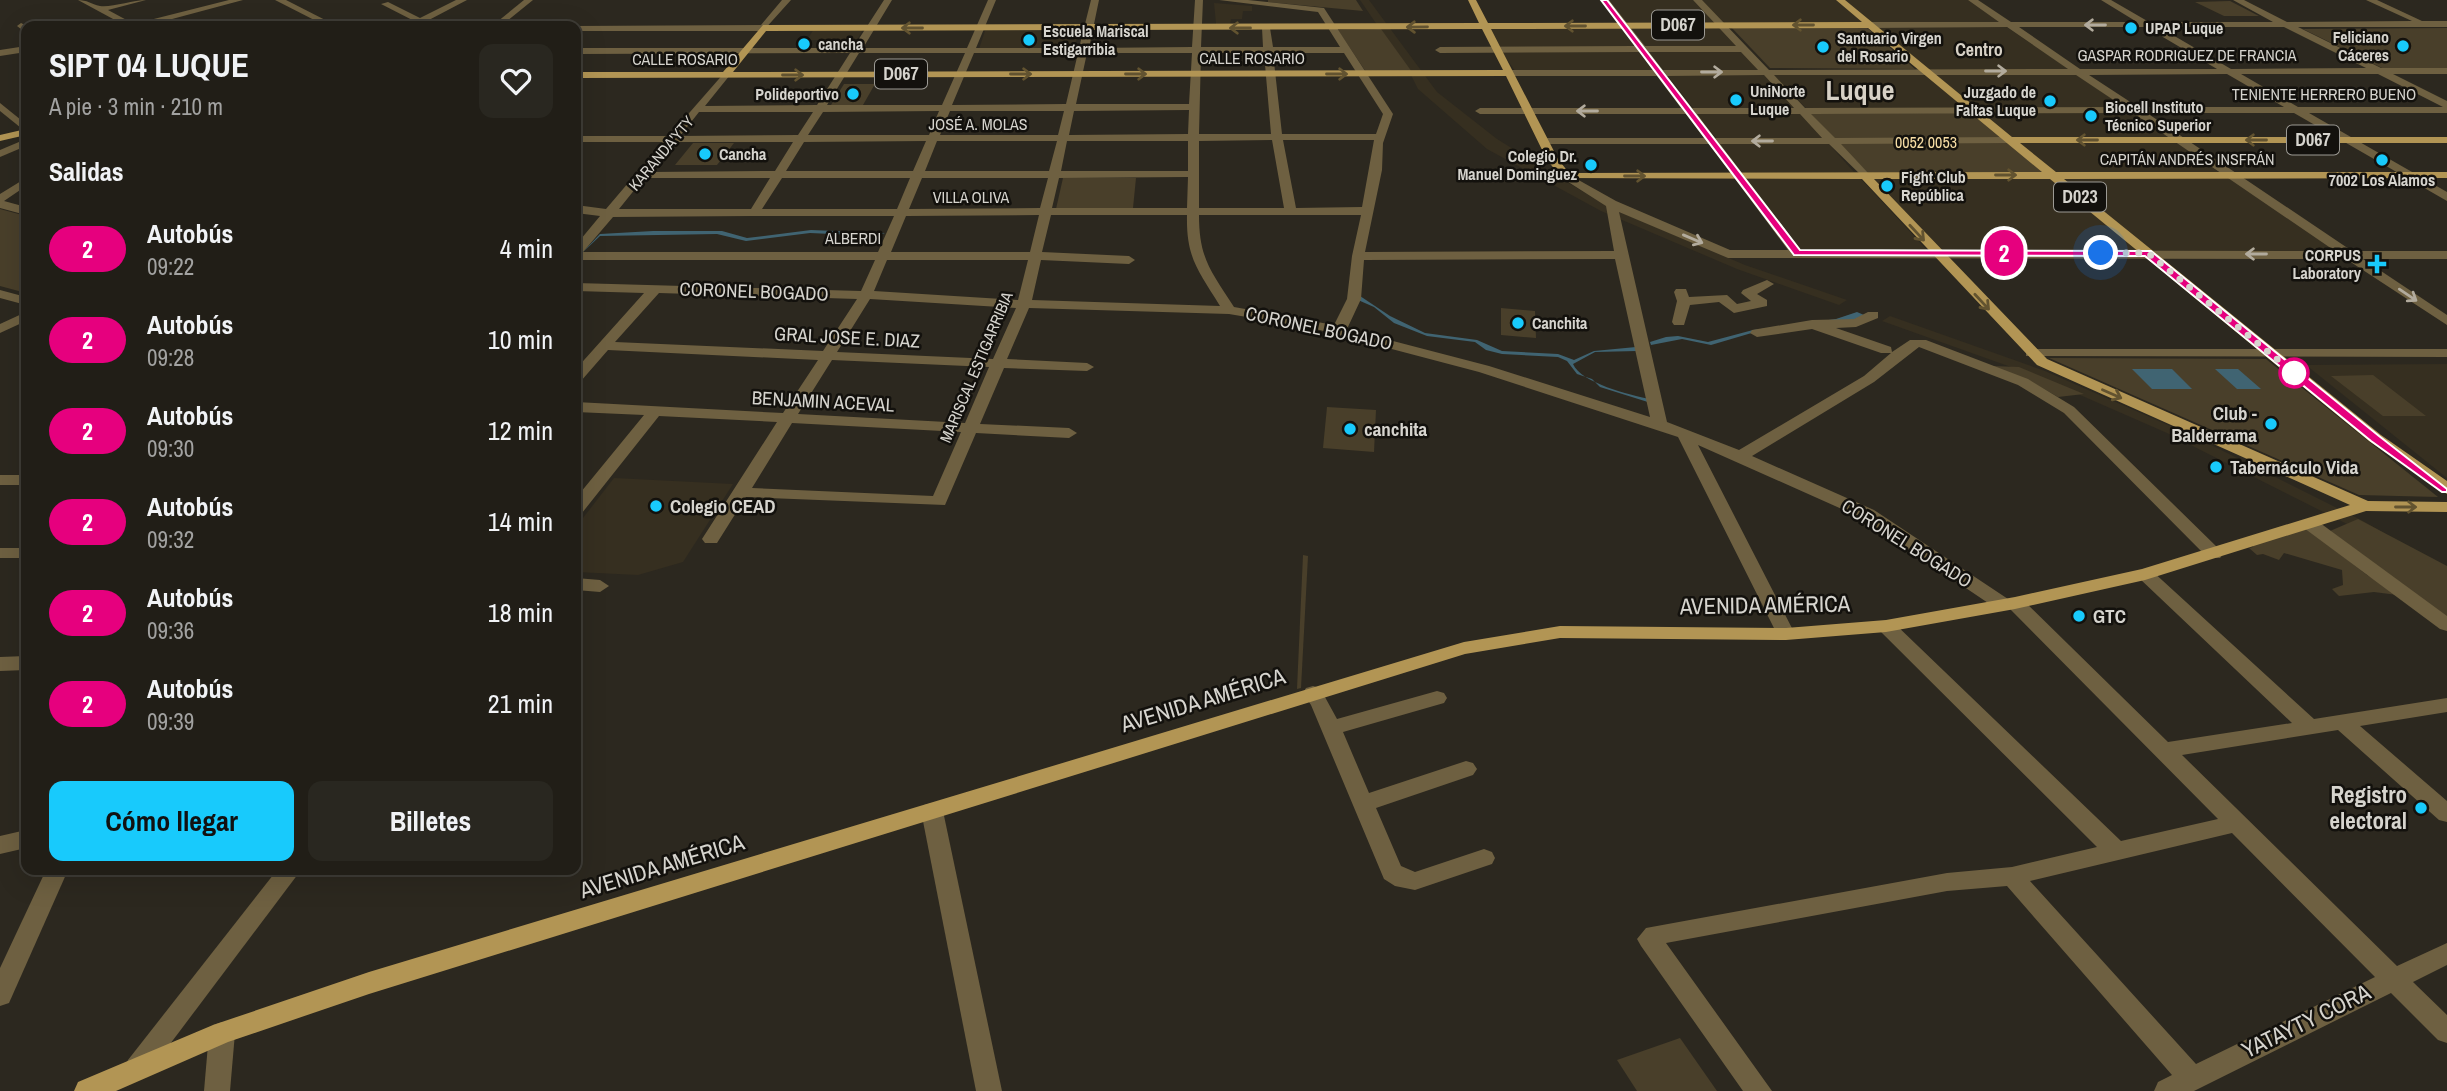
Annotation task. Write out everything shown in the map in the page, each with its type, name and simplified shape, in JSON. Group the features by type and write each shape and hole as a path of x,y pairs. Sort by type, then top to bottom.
{"main road":[{"path":"1472,0 1543,141 1560,172 1566,176 1864,175 2031,353 2049,366 2365,506 2447,507"},
{"name":"D023","path":"1840,0 2267,352 2375,438 2447,489"},
{"name":"D067","path":"764,28 1871,25"},
{"path":"725,75 764,28"},
{"name":"CALLE ROSARIO","path":"581,75 1508,73"},
{"path":"0,138 21,132"},
{"name":"D067","path":"2011,140 2447,140"},
{"name":"D067","path":"1864,175 2053,175"},
{"name":"CAPITÁN ANDRÉS INSFRÁN","path":"2053,175 2447,175"},
{"name":"D023","path":"2375,438 2386,451 2447,500"},
{"name":"AVENIDA AMÉRICA","path":"87,1091 222,1033 369,983 1464,648 1560,632 1786,634 1886,626 2010,604 2145,574 2365,506"}],"street":[{"path":"82,0 125,21"},
{"path":"102,9 142,0"},
{"path":"154,21 239,0"},
{"path":"279,0 323,21"},
{"path":"385,4 420,20 463,0"},
{"path":"502,21 529,0"},
{"path":"581,28 764,28 787,0"},
{"path":"754,213 888,0"},
{"path":"711,539 866,295 992,0"},
{"name":"MARISCAL ESTIGARRIBIA","path":"739,492 939,501 1024,304 1095,0"},
{"path":"1199,0 1191,212 1197,257 1229,310"},
{"path":"1223,0 1265,2 1321,10 1388,114 1380,137 1358,256 1355,293 1339,330"},
{"path":"1605,0 1797,253"},
{"path":"1697,0 1864,175"},
{"path":"1972,0 2447,321"},
{"path":"2105,0 2447,197"},
{"path":"2237,0 2447,107"},
{"path":"2370,0 2427,24"},
{"path":"1871,25 2447,24"},
{"path":"1266,28 1277,138 1291,211"},
{"path":"1440,50 1743,49"},
{"path":"0,53 21,50"},
{"path":"581,51 1347,50"},
{"name":"GASPAR RODRIGUEZ DE FRANCIA","path":"1927,71 2447,71"},
{"name":"CALLE ROSARIO","path":"1508,73 1927,71"},
{"name":"KARANDA'YTY","path":"581,248 725,75"},
{"path":"0,106 21,125"},
{"path":"696,109 1194,107"},
{"name":"TENIENTE HERRERO BUENO","path":"1480,111 2447,107"},
{"name":"JOSÉ A. MOLAS","path":"581,139 1380,137"},
{"path":"581,147 588,139"},
{"path":"1543,141 2011,140"},
{"path":"0,154 21,144"},
{"path":"642,175 1192,174"},
{"path":"1566,176 1612,204 1728,254 2447,255"},
{"path":"0,201 21,185"},
{"path":"0,201 21,209"},
{"path":"1612,204 1621,256 1660,425"},
{"name":"VILLA OLIVA","path":"581,210 610,213 1367,211"},
{"name":"ALBERDI","path":"581,254 1037,256 1129,260"},
{"path":"1358,256 1621,256"},
{"path":"1679,322 1682,297 1721,298 1733,311 1762,303 1748,293 1767,284"},
{"name":"CORONEL BOGADO","path":"581,287 866,295 1024,304 1229,310 1269,314 1485,369 1660,425 1740,456 1868,514 2010,604 2447,1032"},
{"path":"581,371 656,288"},
{"path":"0,294 21,300"},
{"path":"1757,333 1812,324 1856,323 1873,314"},
{"path":"0,329 21,318"},
{"path":"1812,324 1886,350"},
{"path":"1740,456 1870,379 1897,355 1915,343 1921,343 2023,382 2068,410 2214,554"},
{"name":"GRAL JOSE E. DIAZ","path":"605,346 1087,367"},
{"path":"2031,353 2447,353"},
{"name":"BENJAMIN ACEVAL","path":"581,407 1069,433"},
{"path":"581,503 655,411"},
{"path":"1684,434 1786,634"},
{"path":"0,480 21,480"},
{"path":"2310,524 2447,625"},
{"path":"0,553 21,553"},
{"path":"2145,574 2309,726"},
{"path":"581,584 600,586"},
{"path":"1886,626 2114,849"},
{"path":"0,664 21,663"},
{"path":"1313,693 1331,728 1392,873 1415,881 1484,858"},
{"path":"1331,728 1437,698"},
{"path":"2162,751 2447,705"},
{"path":"2342,722 2447,814"},
{"path":"1363,804 1466,769"},
{"path":"932,811 989,1091"},
{"path":"1759,1091 1650,944 1649,939 1654,935 1947,882 2012,876 2114,849 2236,823"},
{"path":"0,845 21,840"},
{"path":"0,995 55,875"},
{"path":"137,1068 286,875"},
{"path":"2012,876 2192,1077"},
{"name":"YATAYTY CORA","path":"2166,1091 2447,953"},
{"path":"217,1091 222,1033"}],"shaded area":[{"path":"1360,0 1369,0 1437,92 1497,139 1550,172 1609,207 1745,265 1847,300 1839,305 1737,269 1601,211 1487,149 1418,89"},
{"path":"1609,0 1693,0 1715,23 1626,23"},
{"path":"1700,0 1836,0 1864,23 1722,23"},
{"path":"1843,0 1968,0 2002,23 1874,24"},
{"path":"1214,3 1252,6 1252,11 1243,11 1242,19 1231,19 1230,25 1216,24"},
{"path":"2005,26 2069,69 1930,70 1877,28"},
{"path":"1630,27 1720,28 1737,46 1644,47"},
{"path":"1490,28 1622,28 1636,46 1500,47"},
{"path":"814,29 863,29 857,40 807,40"},
{"name":"Escuela Mariscal Estigarribia","path":"985,31 1079,31 1074,48 979,49"},
{"path":"1648,51 1742,51 1758,70 1664,70"},
{"path":"1502,52 1640,52 1653,70 1515,71"},
{"path":"1922,73 1966,108 1807,109 1772,75"},
{"path":"2073,73 2126,107 1977,108 1934,74"},
{"path":"1666,74 1764,75 1794,108 1694,109"},
{"path":"2134,112 2170,137 2013,138 1982,113"},
{"path":"1696,114 1800,114 1822,138 1717,139"},
{"path":"1828,143 1854,172 1742,173 1719,144"},
{"path":"2019,143 2179,143 2220,173 2057,173"},
{"path":"2226,176 2338,251 2152,251 2062,178"},
{"path":"1872,177 2048,177 2138,250 1943,251"},
{"path":"1860,178 1927,250 1801,250 1746,179"},
{"path":"1890,316 2045,371 2193,436 2365,522 2447,570 2351,526 2167,433 2039,377 1882,321"},
{"path":"2447,364 2447,478 2306,365"},
{"name":"Colegio CEAD","path":"614,478 733,484 683,562 638,575 581,572 581,521"}],"green space":[{"path":"1356,0 1363,11 1268,2"},
{"path":"2230,1 2259,16 2224,16 2195,2"},
{"path":"1731,27 1866,27 1915,69 1770,68"},
{"path":"2447,28 2447,68 2382,68 2303,29"},
{"path":"1381,29 1412,72 1366,72 1338,30"},
{"name":"Polideportivo","path":"844,84 875,84 863,105 831,105"},
{"name":"0052 0053","path":"1973,113 2043,172 1868,173 1809,114"},
{"name":"Cancha","path":"693,143 734,143 717,165 675,165"},
{"path":"1063,178 1136,178 1133,208 1056,209"},
{"path":"0,209 21,215 21,292 0,286"},
{"name":"Canchita","path":"1501,308 1535,311 1536,338 1501,335"},
{"name":"Club - Balderrama","path":"2049,358 2266,359 2438,497 2359,495"},
{"path":"1992,366 2019,367 2084,394 2058,397 2032,382"},
{"path":"2373,375 2426,416 2383,416 2331,376"},
{"name":"canchita","path":"1327,407 1376,410 1374,452 1323,448"},
{"path":"2358,519 2447,566 2447,617 2330,531"},
{"path":"2306,528 2367,575 2405,596 2374,592 2339,596 2332,589 2343,585 2342,570 2284,553 2279,560 2263,554 2257,555 2249,548 2253,547 2252,544"},
{"path":"1303,555 1308,556 1301,688 1297,689"},
{"path":"1680,1038 1717,1091 1637,1091 1617,1060"}],"water":[{"path":"811,230 885,233 875,236 810,233 746,241 717,234 600,236 581,254 600,234 722,231 747,238"},
{"path":"1360,296 1390,316 1425,333 1477,340 1502,351 1558,354 1574,360 1594,351 1636,347 1637,351 1595,352 1573,364 1585,377 1577,374 1567,361 1558,357 1502,354 1486,350 1475,342 1427,336 1394,323 1374,307 1358,300"},
{"path":"1857,312 1864,315 1851,321 1755,332 1711,345 1682,339 1651,345 1650,342 1678,336 1708,342 1753,330 1836,319"},
{"path":"2132,369 2172,369 2192,389 2152,389"},
{"path":"2215,369 2238,369 2261,389 2237,389"},
{"path":"1595,382 1650,399 1651,403 1600,387"}],"bus line":[{"name":"2","path":"1605,0 1797,253 2148,253 2375,438 2447,489"}],"place":[{"name":"UPAP Luque","path":"2131,28"},
{"name":"Escuela Mariscal Estigarribia","path":"1029,40"},
{"name":"cancha","path":"804,44"},
{"name":"Feliciano Cáceres","path":"2403,46"},
{"name":"Santuario Virgen del Rosario","path":"1823,47"},
{"name":"Polideportivo","path":"853,94"},
{"name":"UniNorte Luque","path":"1736,100"},
{"name":"Juzgado de Faltas Luque","path":"2050,101"},
{"name":"Biocell Instituto Técnico Superior","path":"2091,116"},
{"name":"Cancha","path":"705,154"},
{"name":"7002 Los Alamos","path":"2382,160"},
{"name":"Colegio Dr. Manuel Dominguez","path":"1591,165"},
{"name":"Fight Club República","path":"1887,186"},
{"name":"CORPUS Laboratory","path":"2377,264"},
{"name":"Canchita","path":"1518,323"},
{"name":"Club - Balderrama","path":"2271,424"},
{"name":"canchita","path":"1350,429"},
{"name":"Tabernáculo Vida","path":"2216,467"},
{"name":"Colegio CEAD","path":"656,506"},
{"name":"GTC","path":"2079,616"},
{"name":"Registro electoral","path":"2421,808"}],"district":[{"name":"Centro","path":"1979,50"},
{"name":"Luque","path":"1860,90"}],"route":[{"path":"2101,253 2148,253 2294,373"}]}
